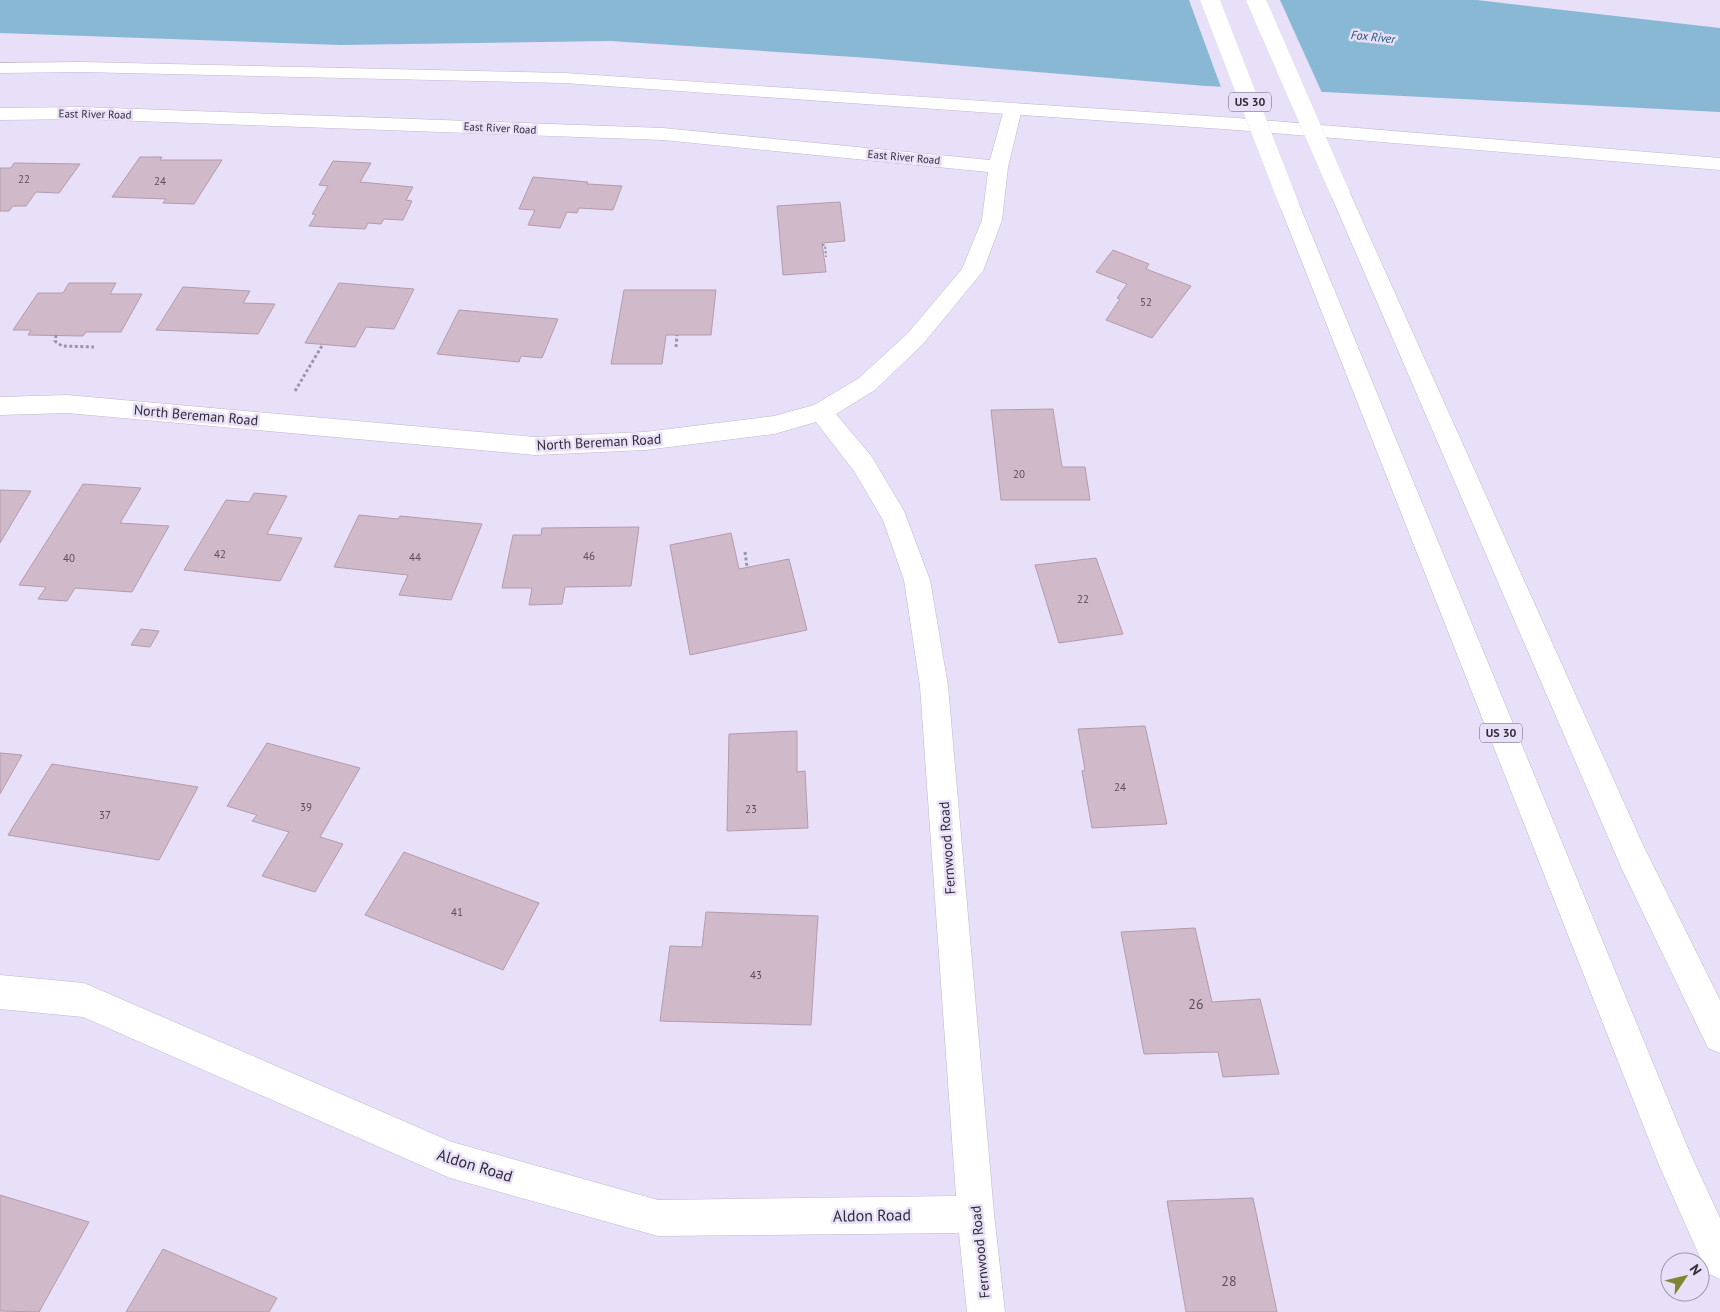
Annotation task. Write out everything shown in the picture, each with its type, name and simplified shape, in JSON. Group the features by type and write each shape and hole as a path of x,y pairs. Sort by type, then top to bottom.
{"street":[{"name":"US 30","path":"1210,0 1289,204 1662,1128 1720,1260"},
{"path":"1256,0 1632,856 1720,1036"},
{"path":"0,68 81,67 564,78 1247,124 1720,164"},
{"name":"North Bereman Road","path":"0,406 67,404 535,446 654,440 774,425 821,412 867,384 915,339 972,271 992,220 998,166 1013,109"},
{"name":"East River Road","path":"0,114 82,113 663,134 998,166"},
{"name":"Fernwood Road","path":"821,412 863,464 895,518 917,580 934,686 976,1214 986,1312"},
{"name":"Aldon Road","path":"0,992 84,1000 450,1160 658,1218 976,1214"}],"path":[{"path":"822,245 825,245 826,258"},
{"path":"56,335 55,341 62,346 94,347"},
{"path":"676,347 677,335"},
{"path":"276,422 323,344"},
{"path":"745,552 747,568"}],"water":[{"name":"Fox River","path":"0,0 1477,0 1720,28 1720,112 1206,86 869,58 611,41 340,45 0,33"}],"pier":[{"path":"1189,0 1280,0 1323,95 1222,90"}],"building":[{"path":"140,157 162,157 160,160 222,160 194,204 163,203 166,199 112,197"},
{"path":"333,161 371,163 360,182 413,187 406,200 412,201 403,220 384,219 381,224 368,223 365,229 309,226 316,215 312,214 328,186 319,185"},
{"path":"14,163 80,164 59,193 36,192 26,206 13,206 9,211 0,211 0,168 11,168"},
{"path":"533,177 588,182 587,184 622,186 613,210 579,208 577,213 567,212 560,228 528,225 535,210 519,209"},
{"path":"840,202 845,241 822,243 826,272 783,275 777,206"},
{"path":"1113,250 1149,264 1146,269 1191,286 1152,338 1106,320 1120,299 1117,298 1127,284 1096,272"},
{"path":"69,283 116,283 110,294 142,294 121,332 86,332 83,336 28,335 31,330 13,330 38,293 63,293"},
{"path":"339,283 414,289 394,329 366,327 355,347 305,343"},
{"path":"183,287 250,291 243,303 275,304 258,334 156,330"},
{"path":"624,290 716,290 711,335 666,335 662,364 611,364"},
{"path":"459,310 558,319 542,358 521,356 519,362 437,354"},
{"path":"1053,409 1062,467 1085,467 1090,500 1001,500 991,410"},
{"path":"83,484 141,488 120,523 169,526 132,592 75,588 67,601 38,599 46,587 19,585"},
{"path":"0,490 31,491 0,543"},
{"path":"254,493 287,496 267,534 302,538 280,581 184,570 226,500 249,502"},
{"path":"359,515 398,519 400,516 482,524 451,600 399,595 408,575 334,567"},
{"path":"639,527 631,586 565,587 562,604 529,605 532,588 502,588 513,535 541,535 542,528"},
{"path":"731,533 739,569 789,559 807,630 690,655 670,545"},
{"path":"1096,558 1123,634 1059,643 1035,565"},
{"path":"141,629 159,631 150,647 131,645"},
{"path":"1145,726 1167,824 1092,828 1082,771 1085,770 1078,729"},
{"path":"797,731 797,772 805,771 808,828 727,831 729,734"},
{"path":"267,743 360,768 320,837 343,844 315,892 262,876 289,832 252,821 257,815 227,806"},
{"path":"0,753 22,755 0,794"},
{"path":"52,764 198,787 159,860 8,835"},
{"path":"404,852 539,903 503,970 365,915"},
{"path":"706,912 818,916 811,1025 660,1021 670,946 702,947"},
{"path":"1195,928 1212,1002 1260,999 1279,1074 1223,1077 1218,1052 1144,1054 1121,932"},
{"path":"0,1195 89,1222 39,1312 0,1311"},
{"path":"1253,1198 1277,1312 1186,1312 1167,1201"},
{"path":"163,1249 277,1298 269,1312 126,1312"}]}
